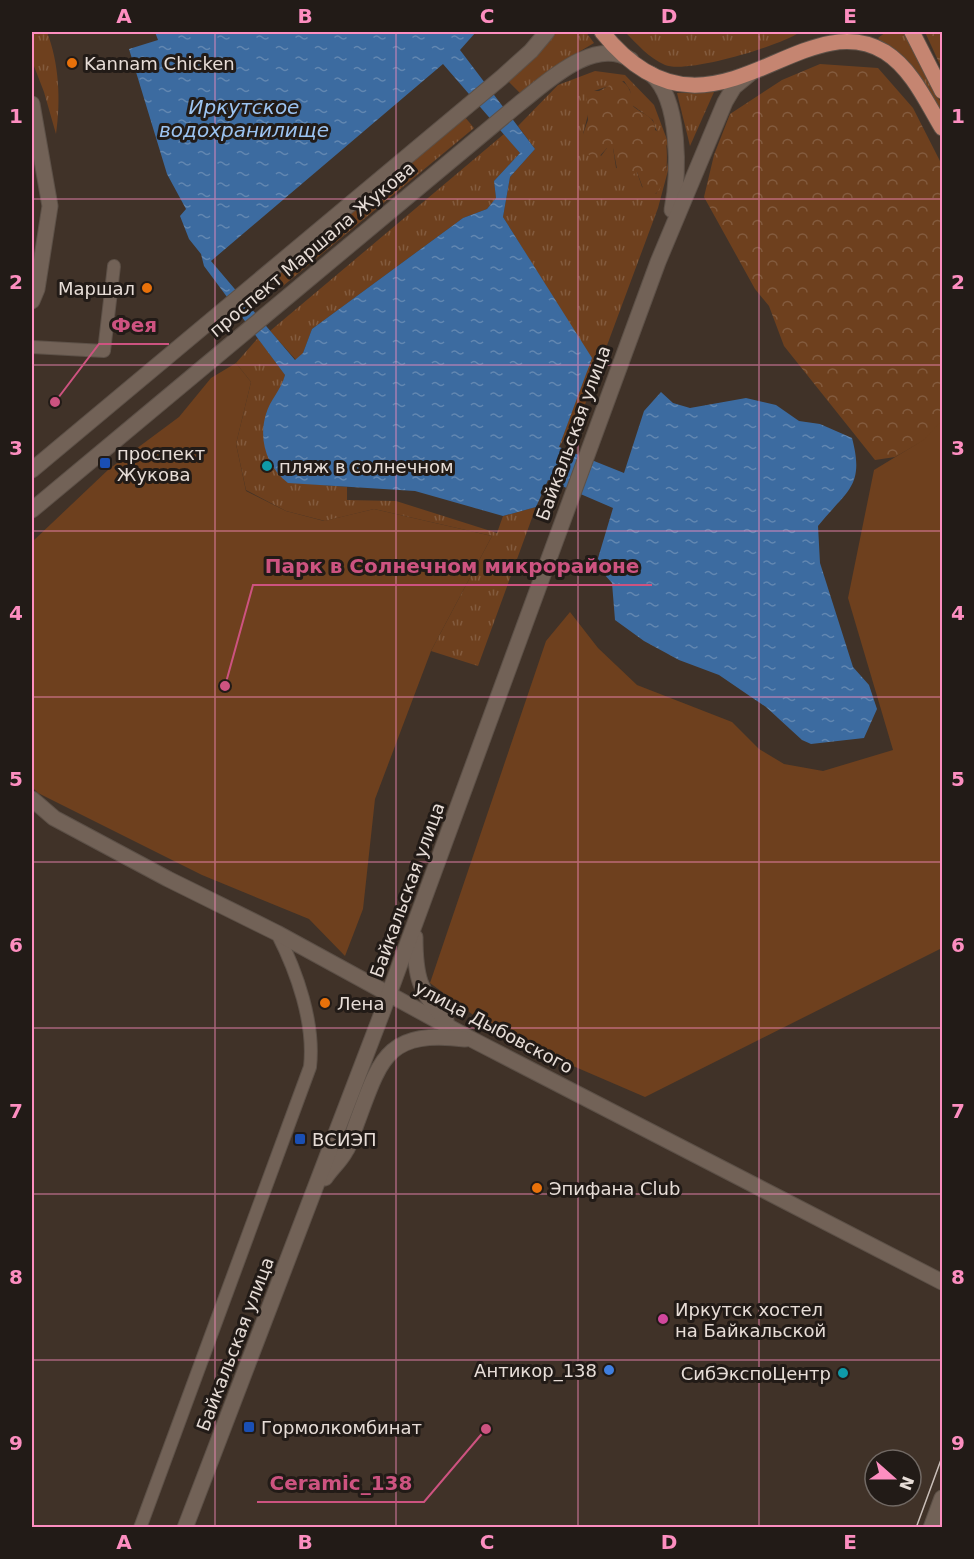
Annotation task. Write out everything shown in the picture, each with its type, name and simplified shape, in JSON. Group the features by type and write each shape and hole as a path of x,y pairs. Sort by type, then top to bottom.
{"main road":[{"name":"проспект Маршала Жукова","path":"32,470 501,78 531,51 547,32"},
{"path":"602,32 633,62 651,74 670,81 708,84 753,71 814,47 851,40 874,46 899,64 942,128"},
{"path":"814,47 835,32"},
{"path":"912,32 940,86"},
{"name":"проспект Маршала Жукова","path":"32,510 230,342 520,103 560,74 593,56 615,53 633,62"},
{"path":"658,262 725,102 738,83 753,71"},
{"path":"651,74 664,91 678,157 672,212 658,262"},
{"path":"32,104 50,206 37,289 32,301"},
{"name":"Байкальская улица","path":"184,1527 390,994 567,505 658,262"},
{"name":"улица Дыбовского","path":"32,799 54,818 277,933 471,1039 942,1282"},
{"path":"415,927 415,961 419,983 424,994 457,1031"},
{"path":"317,1187 346,1152 374,1075 385,1058 399,1046 418,1037 437,1035 471,1039"},
{"path":"931,1527 942,1498"}],"street":[{"path":"32,347 104,351 114,266"},
{"path":"140,1527 310,1067 313,1046 305,1012 290,958 277,933"}],"green space":[{"path":"32,32 47,32 54,56 59,95 56,134 32,61"},
{"path":"555,32 586,32 594,43 555,66 520,93 508,81 532,61"},
{"path":"625,32 800,32 774,44 733,57 693,66 676,67 665,65 654,59"},
{"path":"886,32 904,32 942,105 942,119 878,38"},
{"path":"925,32 942,32 942,69"},
{"path":"820,64 878,68 913,108 942,165 942,430 895,457 875,460 784,346 769,306 755,289 704,197 714,155 730,114 782,80"},
{"path":"595,71 625,75 654,105 669,145 670,163 658,208 573,437 571,428 559,447 591,358 503,217 510,177 535,149 518,126 558,85","holes":["624,81 630,90 632,105 653,120 655,128 667,146 669,158 656,194 642,187 637,172 616,168 613,148 607,148 601,156 583,134 594,91"]},
{"path":"619,80 628,87 633,106 651,118 655,130 665,135 667,160 665,177 652,197 644,191 637,172 628,177 618,174 613,148 607,148 596,160 584,151 583,134 588,120 586,95 589,91 599,91"},
{"path":"714,92 690,146 677,93"},
{"path":"464,116 474,128 283,286 277,274"},
{"path":"504,134 520,153 494,181 496,198 487,209 463,218 312,329 303,353 296,360 270,331"},
{"path":"258,338 285,375 281,390 266,414 288,482 347,487 347,500 396,501 497,533 503,516 536,507 478,666 431,651 492,536 374,509 325,521 286,511 246,490 236,444 251,382 236,363"},
{"path":"236,363 251,382 236,444 246,491 286,511 324,521 374,509 492,536 431,651 375,799 363,909 345,956 309,919 202,875 38,793 32,787 32,542 109,469 179,417 211,378"},
{"path":"942,420 942,948 645,1097 499,1034 430,983 546,641 570,612 598,648 637,685 732,722 759,749 784,764 823,771 893,750 848,598 874,470 925,439"}],"water":[{"name":"Иркутское водохранилище","path":"155,32 476,32 460,50 535,149 510,177 503,217 592,358 559,447 624,473 644,411 661,392 673,403 690,408 746,398 776,405 799,421 820,424 852,438 856,467 855,478 845,495 818,526 820,563 853,667 869,685 877,709 864,738 811,744 802,740 766,707 719,675 679,660 644,641 615,620 612,583 596,565 613,508 548,480 536,507 503,516 415,491 288,483 281,477 266,452 263,434 268,409 285,375 204,266 201,254 189,239 180,216 186,209 167,174 129,49 158,40","holes":["443,64 520,153 494,181 496,198 487,209 463,218 312,329 303,353 295,360 211,261"]}],"tram line":[{"path":"916,1528 942,1457"}],"place":[{"name":"Kannam Chicken","path":"72,63"},
{"name":"Маршал","path":"147,288"},
{"name":"Фея","path":"55,402"},
{"name":"проспект Жукова","path":"105,463"},
{"name":"пляж в солнечном","path":"267,466"},
{"name":"Парк в Солнечном микрорайоне","path":"225,686"},
{"name":"Лена","path":"325,1003"},
{"name":"ВСИЭП","path":"300,1139"},
{"name":"Эпифана Club","path":"537,1188"},
{"name":"Иркутск хостел на Байкальской","path":"663,1319"},
{"name":"Антикор_138","path":"609,1370"},
{"name":"СибЭкспоЦентр","path":"843,1373"},
{"name":"Гормолкомбинат","path":"249,1427"},
{"name":"Сeramic_138","path":"486,1429"}]}
